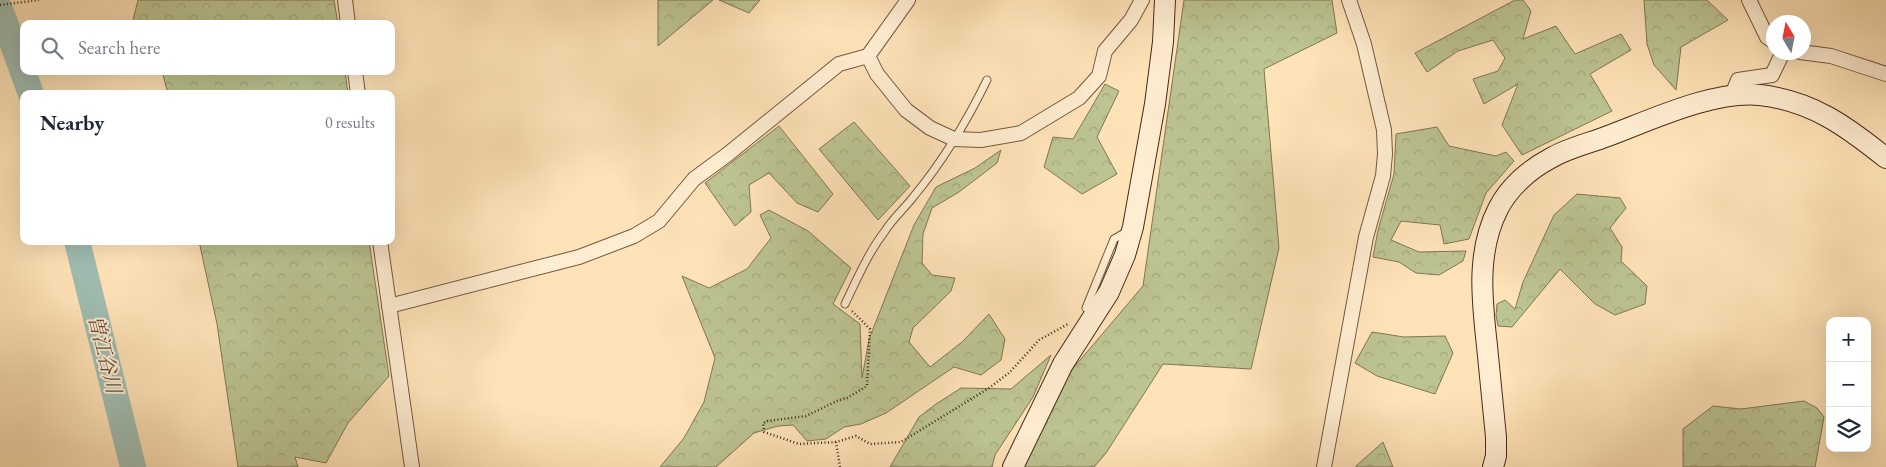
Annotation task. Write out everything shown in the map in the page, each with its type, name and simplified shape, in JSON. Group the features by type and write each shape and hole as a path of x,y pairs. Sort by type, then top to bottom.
{"street":[{"path":"345,0 348,20"},
{"path":"389,306 580,257 634,236 659,221 694,179 728,154 839,64 868,56 908,0"},
{"path":"868,56 877,74 906,110 930,128 954,138 980,140 1021,133 1079,98 1099,76 1105,51 1131,20 1142,0"},
{"path":"1013,467 1063,364 1109,292 1125,256 1133,227 1156,95 1163,42 1165,0"},
{"path":"1324,467 1366,237 1383,176 1385,154 1384,130 1366,54 1349,0"},
{"path":"1749,0 1766,35"},
{"path":"1811,53 1831,56 1886,74"},
{"path":"1732,95 1738,80 1772,75 1779,60"},
{"path":"356,75 357,90"},
{"path":"1493,467 1496,456 1496,437 1482,273 1485,242 1498,208 1518,181 1552,157 1691,106 1732,95 1759,95 1805,106 1827,115 1886,158"},
{"path":"381,245 412,467"}],"lane":[{"path":"845,304 864,264 885,231 915,195 954,138 973,108 987,80"},
{"path":"1086,308 1114,239 1133,227"}],"path":[{"path":"0,6 39,0"},
{"path":"845,304 870,329 868,386 847,398 806,416 763,423 764,432 799,444 836,442 856,436 870,444 901,442 989,388 1010,372 1039,340 1074,320 1086,308"},
{"path":"836,442 840,467"}],"green space":[{"path":"138,0 334,0 337,20 133,20"},
{"path":"658,0 713,0 658,46"},
{"path":"719,0 760,0 749,13"},
{"path":"1184,0 1332,0 1337,33 1264,69 1279,248 1251,369 1163,364 1106,453 1094,467 1012,467 1034,421 1070,372 1143,286"},
{"path":"1515,0 1523,0 1531,11 1523,39 1556,26 1575,54 1621,34 1631,50 1590,74 1612,111 1522,155 1502,125 1518,84 1484,104 1473,79 1498,71 1505,58 1493,40 1458,51 1427,72 1415,53"},
{"path":"1644,0 1707,0 1728,20 1681,47 1676,90 1654,65 1647,44"},
{"path":"163,75 346,75 347,90 167,90"},
{"path":"1105,84 1119,91 1097,137 1117,174 1082,194 1044,167 1053,137 1073,139"},
{"path":"854,122 910,186 878,220 819,149"},
{"path":"779,126 833,194 818,212 797,203 769,173 749,185 751,212 735,226 705,183"},
{"path":"1437,127 1449,146 1496,156 1506,152 1514,161 1486,193 1469,239 1444,244 1440,225 1401,221 1391,240 1419,252 1466,251 1463,261 1439,275 1416,273 1399,262 1373,257 1378,230 1394,174 1396,134"},
{"path":"1001,150 997,163 959,192 932,208 923,234 922,263 932,275 955,278 951,291 913,328 909,342 930,367 962,342 989,314 1005,339 1001,360 981,375 954,367 886,413 861,424 844,427 826,439 807,441 793,425 778,426 754,433 716,467 660,467 684,438 704,402 715,358 682,276 709,288 747,269 771,238 760,215 769,210 808,231 851,268 833,304 860,324 862,378 869,339 914,225 936,187 975,168"},
{"path":"1577,194 1620,198 1626,208 1610,228 1622,247 1621,261 1647,286 1645,304 1615,315 1595,304 1560,269 1512,327 1498,326 1497,304 1505,300 1515,309 1523,282 1554,215"},
{"path":"200,245 370,245 389,376 348,423 326,463 295,457 298,467 238,467 217,324"},
{"path":"1372,332 1404,337 1445,336 1453,353 1435,394 1377,376 1355,363"},
{"path":"1051,355 1033,397 995,455 992,467 890,467 919,417 936,404 961,388 1011,389"},
{"path":"1804,401 1817,408 1824,417 1815,467 1683,467 1683,429 1713,406 1741,409"},
{"path":"1383,442 1393,467 1356,467 1356,466"}],"waterway":[{"name":"曽江谷川","path":"0,9 20,64"},
{"name":"曽江谷川","path":"24,75 30,90"},
{"name":"曽江谷川","path":"78,245 133,467"}]}
